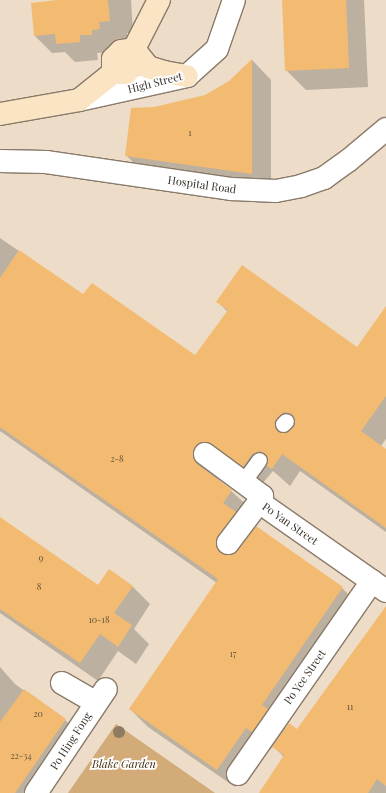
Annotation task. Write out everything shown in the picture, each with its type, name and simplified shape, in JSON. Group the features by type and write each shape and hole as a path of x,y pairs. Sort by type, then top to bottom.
{"main road":[{"path":"0,114 79,100 113,73 126,73 135,64 134,49 159,0"},
{"path":"134,49 148,67 164,72 188,76"}],"street":[{"name":"High Street","path":"79,100 188,76 217,49 234,0"},
{"name":"Hospital Road","path":"0,161 46,162 232,189 276,191 301,186 324,178 350,160 386,129"},
{"name":"Po Yan Street","path":"205,454 262,496 259,502 379,586"},
{"path":"228,543 259,502"},
{"name":"Po Yee Street","path":"238,774 379,586"},
{"name":"Po Hing Fong","path":"36,793 101,696 62,683"}],"lane":[{"path":"243,482 259,460"}],"green space":[{"name":"Blake Garden","path":"116,724 215,793 68,793"}],"building":[{"path":"57,0 108,0 110,21 99,22 100,29 92,30 92,35 80,35 80,42 56,44 55,34 34,36 31,3"},
{"path":"282,0 346,0 349,68 285,71"},
{"path":"252,59 252,174 125,156 131,108 154,107 205,95 229,81"},
{"path":"19,250 83,294 92,283 195,355 228,310 216,302 242,265 357,347 386,306 386,396 361,431 386,449 386,528 282,454 272,469 266,465 267,456 260,451 252,454 243,467 207,442 200,443 193,452 197,464 232,490 223,503 236,512 216,541 220,553 233,554 256,526 343,587 262,705 268,709 252,732 246,728 217,770 129,709 218,579 0,427 0,278","holes":["284,412 292,414 295,423 289,431 281,433 276,430 274,422"]},
{"path":"0,517 98,585 109,569 133,586 114,613 132,625 118,647 100,634 80,663 0,609"},
{"path":"386,606 386,786 377,779 368,793 259,793 284,755 272,747 289,723 297,729"},
{"path":"24,689 66,719 15,793 0,793 0,722"}]}
